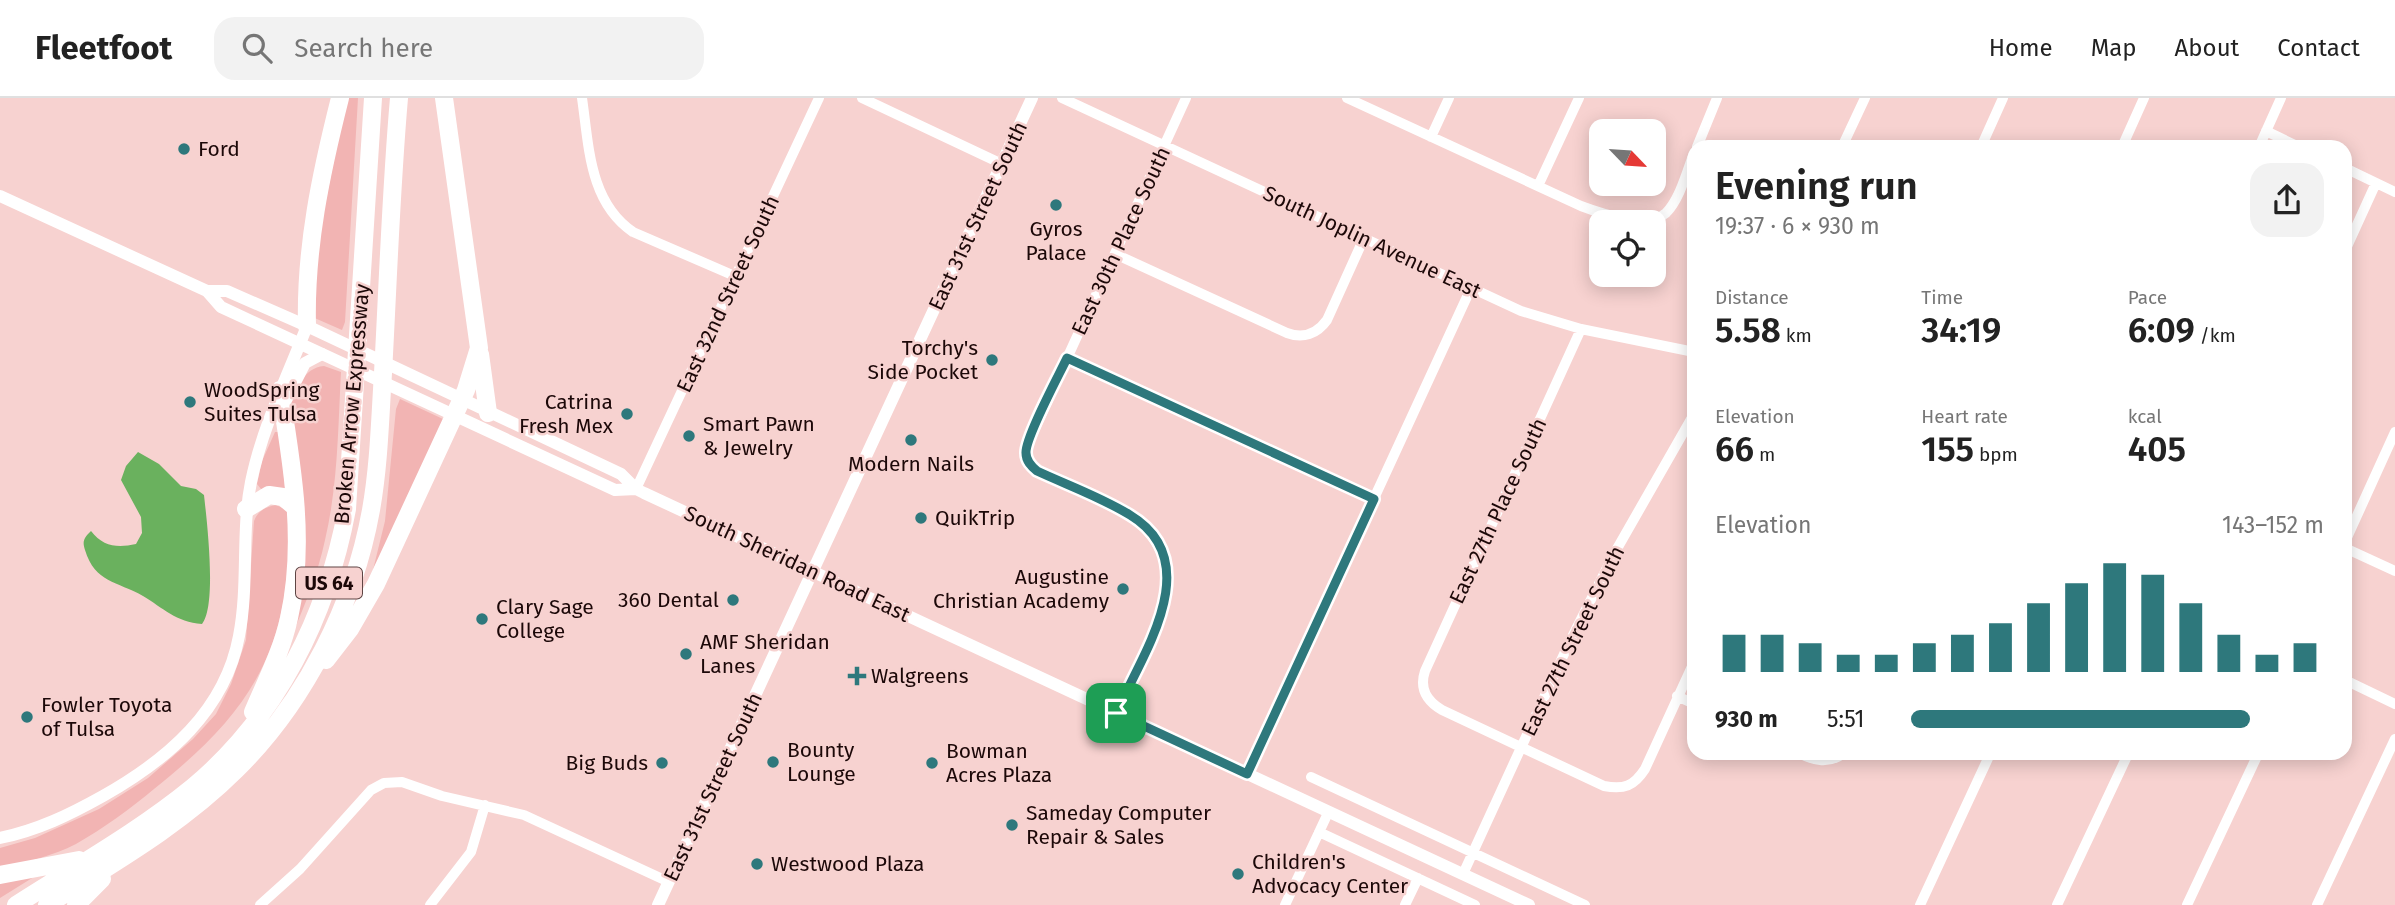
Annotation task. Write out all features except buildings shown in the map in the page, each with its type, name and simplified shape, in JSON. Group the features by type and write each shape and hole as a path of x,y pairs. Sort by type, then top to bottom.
{"highway":[{"path":"299,330 307,302 318,192 340,98"},
{"name":"Broken Arrow Expressway","path":"16,905 145,822 191,788 242,738 270,702 296,660 316,619 327,590 347,509 373,98"},
{"name":"Broken Arrow Expressway","path":"47,905 182,817 237,769 280,719 323,649 339,615 359,560 371,509 380,421 399,98"},
{"path":"444,98 488,413"},
{"path":"280,719 350,629 376,584 458,407 471,377 479,348"},
{"path":"242,738 280,648 295,586 298,541 295,507 278,405"},
{"path":"246,509 269,495 283,497 295,507"},
{"path":"76,905 124,856"},
{"path":"0,876 89,858"}],"main road":[{"name":"East 31st Street South","path":"658,905 1032,98"},
{"name":"South Sheridan Road East","path":"0,195 207,291 221,307 299,330 322,354 458,407 488,413 621,474 636,489 1529,905"},
{"name":"South Sheridan Road East","path":"207,291 227,291 299,330 458,407 615,490 636,489"},
{"name":"Broken Arrow Expressway","path":"0,838 26,833 64,818 124,785 167,754 200,721 222,686 240,633 246,509 257,458 278,405 299,330"},
{"name":"Broken Arrow Expressway","path":"278,405 305,363 322,354"}],"street":[{"path":"582,98 593,177 601,196 622,224 633,232 737,277"},
{"name":"East 32nd Street South","path":"636,489 819,98"},
{"path":"862,98 1002,164"},
{"name":"South Joplin Avenue East","path":"1062,98 1521,311 1581,329 1687,351"},
{"name":"East 30th Place South","path":"1116,713 1161,617 1166,597 1166,566 1154,537 1139,521 1037,471 1027,461 1026,455 1029,440 1186,98"},
{"path":"1347,98 1581,206 1605,214 1643,221 1661,216 1675,200 1687,170"},
{"path":"1432,137 1449,98"},
{"path":"1538,186 1579,98"},
{"path":"1699,140 1717,98"},
{"path":"1845,140 1865,98"},
{"path":"1984,140 2003,98"},
{"path":"2125,140 2144,98"},
{"path":"2262,140 2281,98"},
{"path":"2266,131 2285,140"},
{"path":"2352,172 2395,192"},
{"path":"2352,236 2376,183"},
{"path":"1115,254 1296,336 1317,331 1327,320 1364,238"},
{"path":"1247,774 1471,288"},
{"name":"East 27th Place South","path":"1521,748 1432,705 1425,694 1423,683 1425,671 1581,329"},
{"path":"1067,358 1374,499"},
{"name":"East 27th Street South","path":"1463,874 1570,641 1614,554 1687,426"},
{"path":"2352,526 2395,432"},
{"path":"2352,551 2395,571"},
{"path":"1521,748 1604,786 1625,788 1639,778 1645,769 1687,676"},
{"path":"2352,683 2395,704"},
{"path":"1677,696 1687,701"},
{"path":"2317,905 2395,739"},
{"path":"1920,905 1987,760"},
{"path":"2057,905 2125,760"},
{"path":"2187,905 2255,760"},
{"path":"1311,777 1585,905"},
{"path":"260,905 300,869 371,790 394,781 536,820 669,882"},
{"path":"430,905 471,852 485,805"},
{"path":"1285,905 1328,813"},
{"path":"1319,832 1475,905"},
{"path":"1405,905 1418,878"}],"shaded area":[{"path":"346,98 358,98 345,322 342,330 310,316 313,267"},
{"path":"324,366 341,372 333,498 319,564 293,633 289,405 306,375"},
{"path":"400,399 443,419 445,425 370,582 385,521 396,409"},
{"path":"275,432 280,432 285,490 261,489 257,484 262,461"},
{"path":"138,452 159,464 181,486 196,489 204,495 210,582 207,614 202,624 177,617 143,596 108,580 89,561 84,540 91,531 106,543 117,546 136,544 142,533 141,517 121,480 126,466"},
{"path":"276,505 287,510 289,526 288,566 282,609 261,670 246,696 206,744 116,818 67,848 0,869 0,848 35,838 99,809 148,778 193,739 216,714 231,684 246,640 254,521 262,510"},
{"path":"37,875 0,898 0,880"}],"place":[{"name":"Ford","path":"184,149"},
{"name":"Gyros Palace","path":"1056,205"},
{"name":"Torchy's Side Pocket","path":"992,360"},
{"name":"WoodSpring Suites Tulsa","path":"190,402"},
{"name":"Catrina Fresh Mex","path":"627,414"},
{"name":"Smart Pawn & Jewelry","path":"689,436"},
{"name":"Modern Nails","path":"911,440"},
{"name":"QuikTrip","path":"921,518"},
{"name":"Augustine Christian Academy","path":"1123,589"},
{"name":"360 Dental","path":"733,600"},
{"name":"Clary Sage College","path":"482,619"},
{"name":"AMF Sheridan Lanes","path":"686,654"},
{"name":"Walgreens","path":"857,676"},
{"name":"Fowler Toyota of Tulsa","path":"27,717"},
{"name":"Bounty Lounge","path":"773,762"},
{"name":"Big Buds","path":"662,763"},
{"name":"Bowman Acres Plaza","path":"932,763"},
{"name":"Sameday Computer Repair & Sales","path":"1012,825"},
{"name":"Westwood Plaza","path":"757,864"},
{"name":"Children's Advocacy Center","path":"1238,874"}],"route":[{"path":"1067,358 1374,499 1247,774 1116,713 1161,617 1168,582 1166,566 1154,537 1139,521 1037,471 1027,461 1026,448 1029,440 1067,358"}]}
